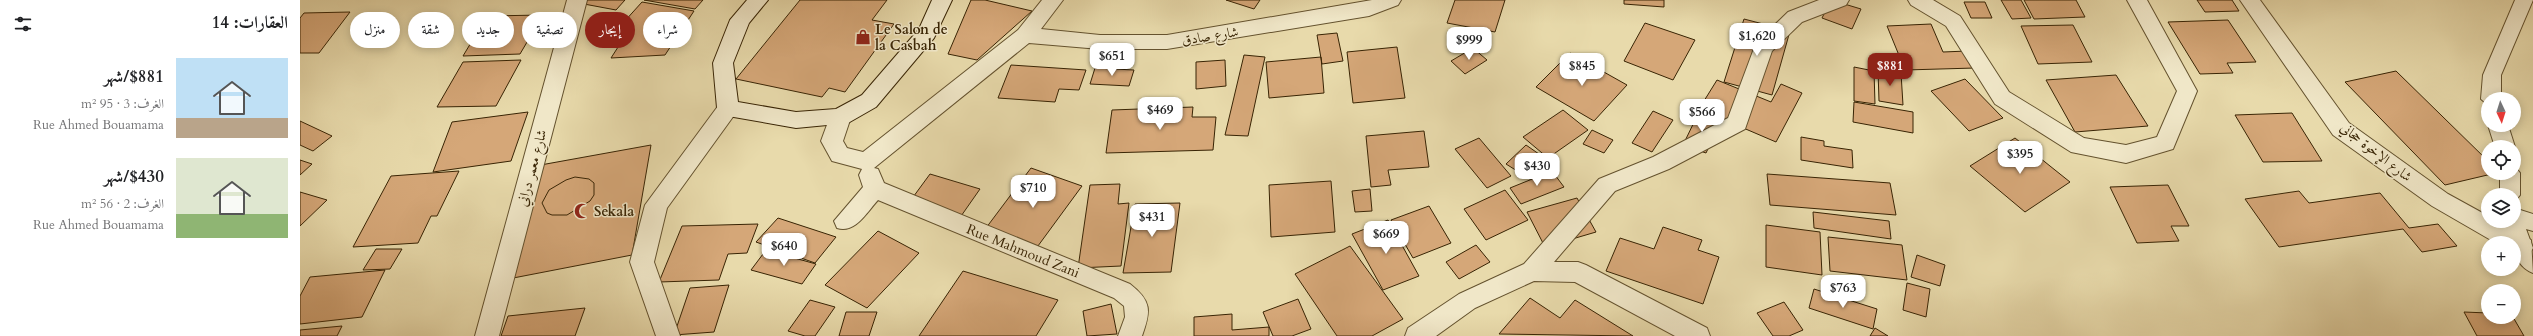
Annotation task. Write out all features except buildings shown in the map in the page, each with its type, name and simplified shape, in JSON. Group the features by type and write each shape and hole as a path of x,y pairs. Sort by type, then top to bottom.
{"street":[{"name":"شارع معمر دراني","path":"487,336 577,0"},
{"path":"668,336 642,262 656,205 728,108 723,63 740,20 758,0"},
{"path":"728,108 796,120 840,117 869,101 927,33 942,0"},
{"path":"866,162 1025,35 1052,0"},
{"name":"شارع صادق","path":"1025,35 1100,42 1167,42 1369,9 1391,0"},
{"path":"1417,336 1467,301 1532,271 1607,185 1662,163 1737,123 1763,48 1795,17 1839,0"},
{"path":"1918,0 1953,21 2002,98 2079,146 2126,154 2165,143 2187,90 2137,0"},
{"name":"شارع الإخوة حجاني","path":"2250,0 2341,129 2440,200 2528,255"},
{"path":"840,117 832,140 840,156 866,162"},
{"path":"845,221 875,189 866,162"},
{"name":"Rue Mahmoud Zani","path":"875,189 1122,291 1135,301 1137,317 1130,336"},
{"path":"1532,271 1578,272 1698,336"}],"lane":[{"path":"2491,92 2492,75 2524,0"},
{"path":"2521,219 2533,223"},
{"path":"2515,228 2528,255"}],"place":[{"name":"Le Salon de la Casbah","path":"863,37"},
{"name":"Sekala","path":"582,211"}]}
